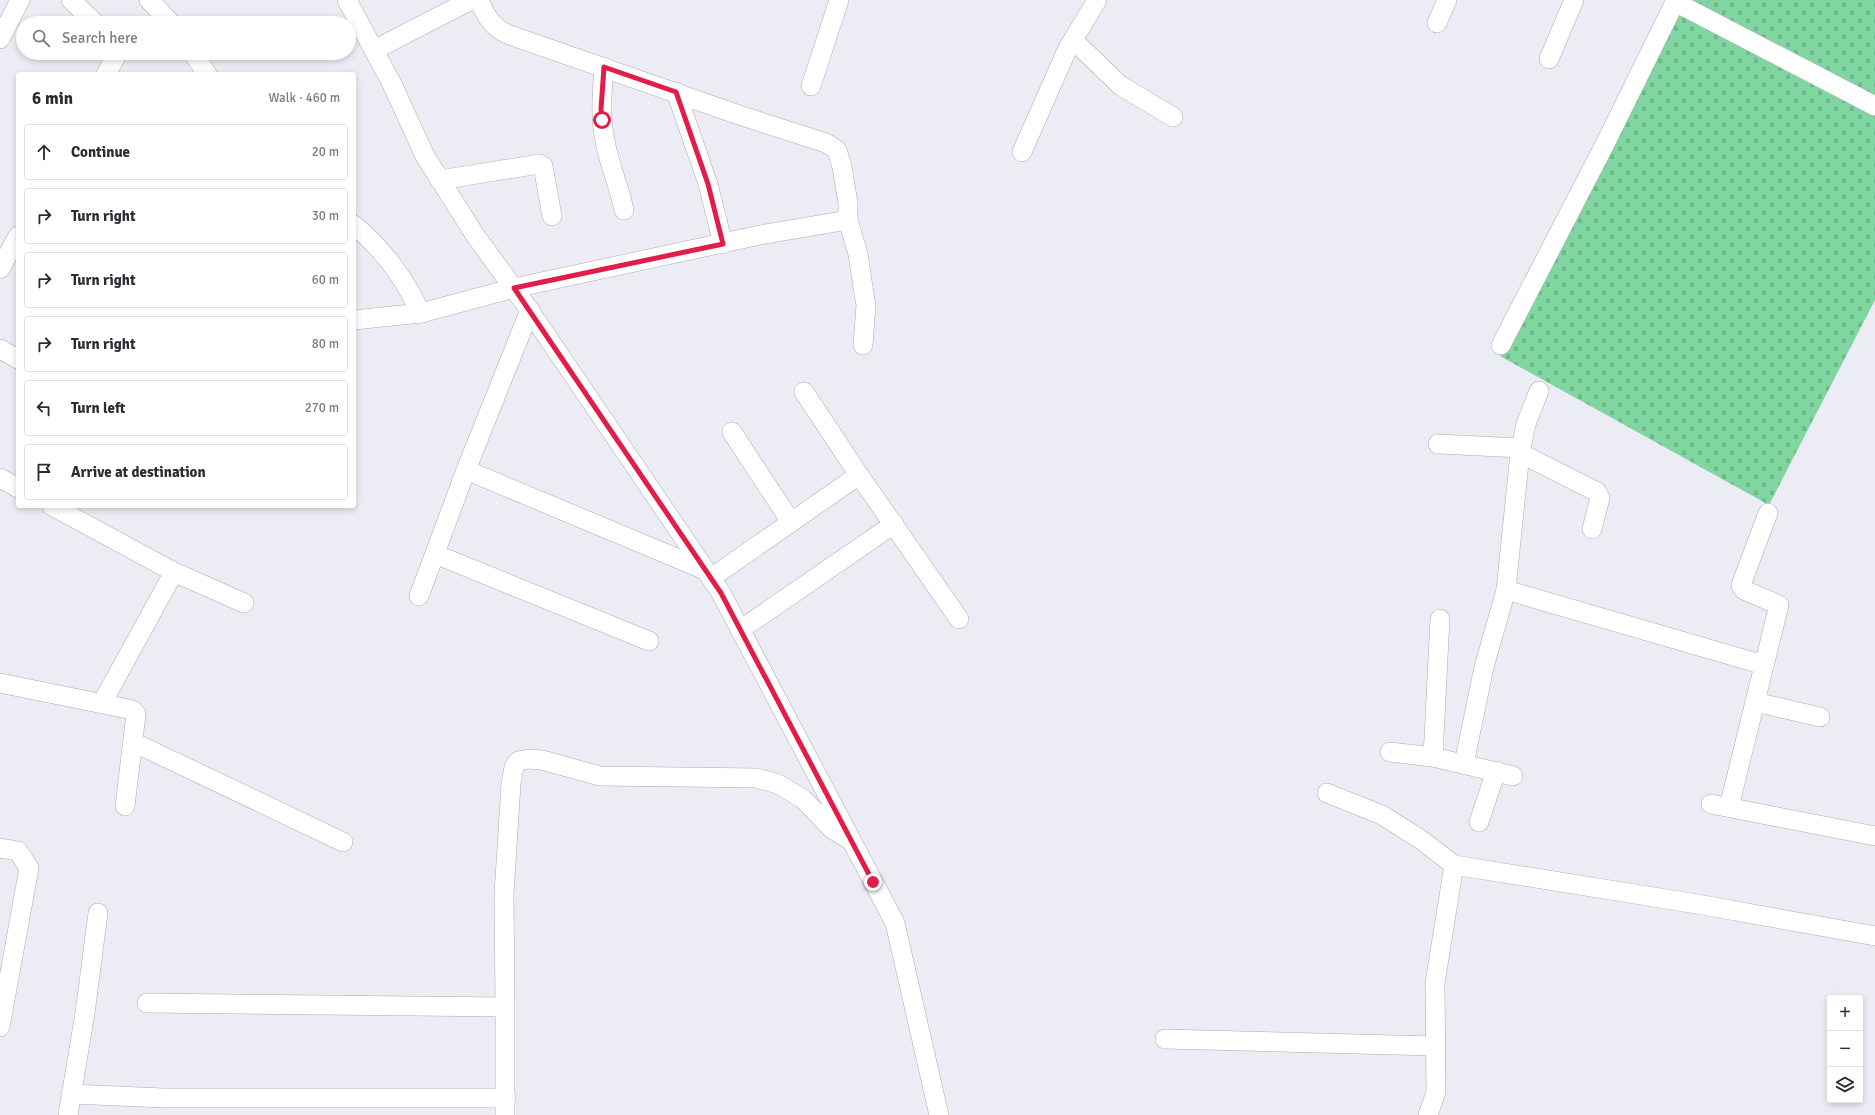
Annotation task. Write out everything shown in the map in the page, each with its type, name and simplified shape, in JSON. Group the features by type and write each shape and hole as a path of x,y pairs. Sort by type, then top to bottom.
{"street":[{"path":"0,40 20,0"},
{"path":"71,0 88,16"},
{"path":"149,0 164,16"},
{"path":"347,0 356,16"},
{"path":"374,50 471,0"},
{"path":"479,0 483,11 496,29 740,115 826,143 837,150 846,196 848,220 858,254 866,305 863,345"},
{"path":"811,86 839,0"},
{"path":"1022,152 1073,40 1097,0"},
{"path":"1437,23 1447,0"},
{"path":"1549,59 1574,0"},
{"path":"1501,345 1605,144 1672,2 1875,106"},
{"path":"356,17 392,84 425,156 475,236 530,310 721,593 895,922 939,1115"},
{"path":"1073,40 1121,86 1173,116"},
{"path":"107,72 114,60"},
{"path":"198,60 206,72"},
{"path":"604,67 601,109 604,141 618,184 624,210"},
{"path":"676,92 708,184 723,244"},
{"path":"440,180 539,164 543,166 552,216"},
{"path":"356,320 421,313 514,288 760,235 848,220"},
{"path":"356,227 368,237 393,264 405,281 421,313"},
{"path":"0,269 16,241"},
{"path":"420,596 466,470 530,310"},
{"path":"0,349 16,358"},
{"path":"1464,764 1484,667 1506,590 1521,450 1526,424 1539,391"},
{"path":"804,392 859,475 959,619"},
{"path":"732,432 791,522"},
{"path":"1438,444 1521,450 1597,492 1600,498 1592,529"},
{"path":"466,470 708,574"},
{"path":"708,574 791,522 859,475"},
{"path":"0,478 16,487"},
{"path":"56,508 174,572 244,603"},
{"path":"1768,513 1741,585 1744,590 1779,605 1755,702 1720,806 1875,836"},
{"path":"740,630 894,524"},
{"path":"435,554 649,641"},
{"path":"102,703 174,572"},
{"path":"1506,590 1764,665"},
{"path":"1433,757 1440,619"},
{"path":"0,683 133,710 136,714 125,806"},
{"path":"1755,702 1820,717"},
{"path":"133,742 343,842"},
{"path":"1390,752 1433,757 1504,774 1479,822"},
{"path":"72,1094 163,1098 506,1106 504,894 511,784 514,767 518,761 529,759 542,760 600,776 627,778 654,776 757,778 778,784 803,799 832,830 852,841"},
{"path":"1327,792 1382,815 1420,839 1454,865 1697,904 1875,936"},
{"path":"0,848 18,851 29,868 0,1027"},
{"path":"1428,1115 1436,1092 1435,983 1454,865"},
{"path":"68,1115 85,1013 98,914"},
{"path":"147,1003 505,1007"},
{"path":"1165,1039 1436,1046"}],"green space":[{"path":"1685,0 1875,0 1875,300 1769,505 1500,356"}],"route":[{"path":"602,120 601,109 604,67 676,92 708,184 723,244 514,288 721,593 873,882"}]}
